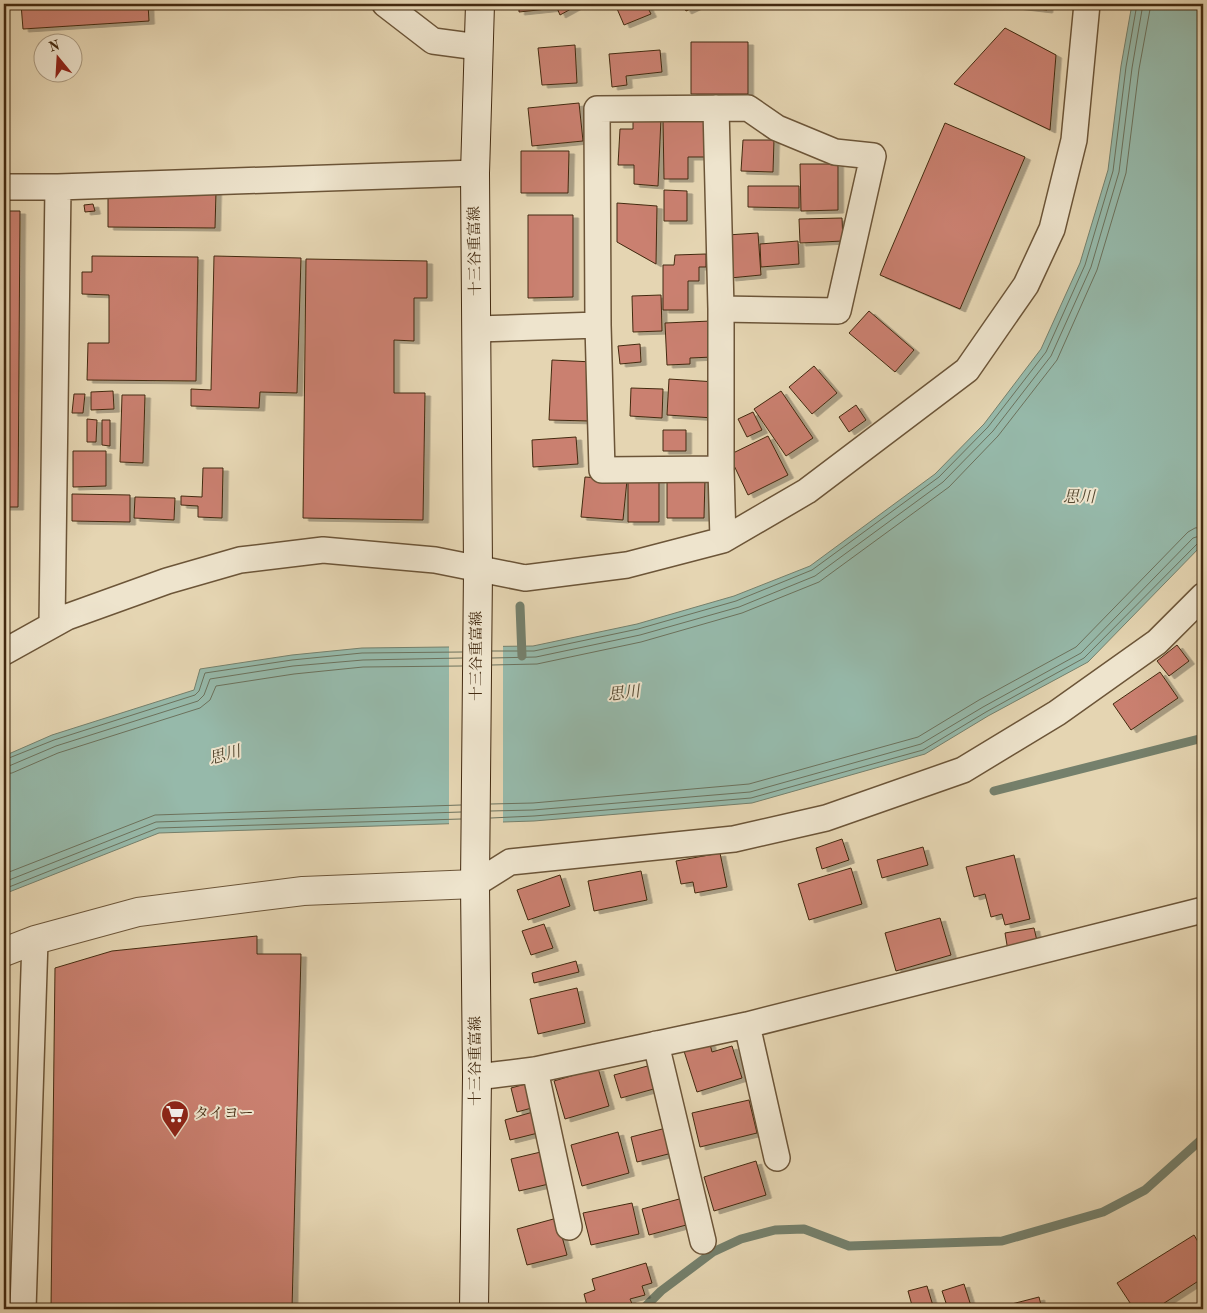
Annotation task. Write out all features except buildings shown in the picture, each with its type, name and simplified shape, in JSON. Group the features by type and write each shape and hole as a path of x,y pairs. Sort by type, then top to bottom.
{"main road":[{"name":"十三谷重富線","path":"474,1309 477,1077 475,884 478,569 475,173 480,4"},
{"path":"4,952 36,940 138,912 304,892 475,884"}],"street":[{"path":"385,4 432,42 478,47"},
{"path":"4,652 67,617 167,581 240,560 323,550 435,560 525,578 627,566 723,540 807,491 968,370 1026,285 1052,229 1074,140 1087,4"},
{"path":"716,108 721,309 723,540"},
{"path":"721,309 838,311 873,156 834,152 777,128 748,108 597,109 598,326 602,470 721,469"},
{"path":"4,186 58,187 475,173"},
{"path":"52,625 58,187"},
{"path":"477,330 598,326"},
{"path":"475,884 510,862 734,839 826,818 962,770 1057,713 1149,647 1203,596"},
{"path":"477,1077 535,1070 747,1025 1203,910"},
{"path":"24,1309 36,940"},
{"path":"747,1025 778,1158"},
{"path":"656,1044 704,1241"},
{"path":"535,1070 569,1227"}],"water":[{"name":"思川","path":"1132,4 1203,4 1203,544 1088,662 988,716 925,754 752,803 534,821 159,833 4,894 4,756 52,735 194,690 200,669 292,655 362,648 533,646 637,624 734,596 810,566 935,474 984,424 1041,349 1080,263 1108,170 1121,66"}],"pier":[{"path":"503,644 503,825 449,827 449,645"}],"waterway":[{"path":"520,606 522,656"},
{"path":"994,791 1203,738"},
{"path":"643,1309 661,1291 713,1252 741,1239 775,1230 804,1229 849,1246 1002,1241 1103,1212 1145,1190 1203,1138"}],"place":[{"name":"タイヨー","path":"175,1138"}]}
